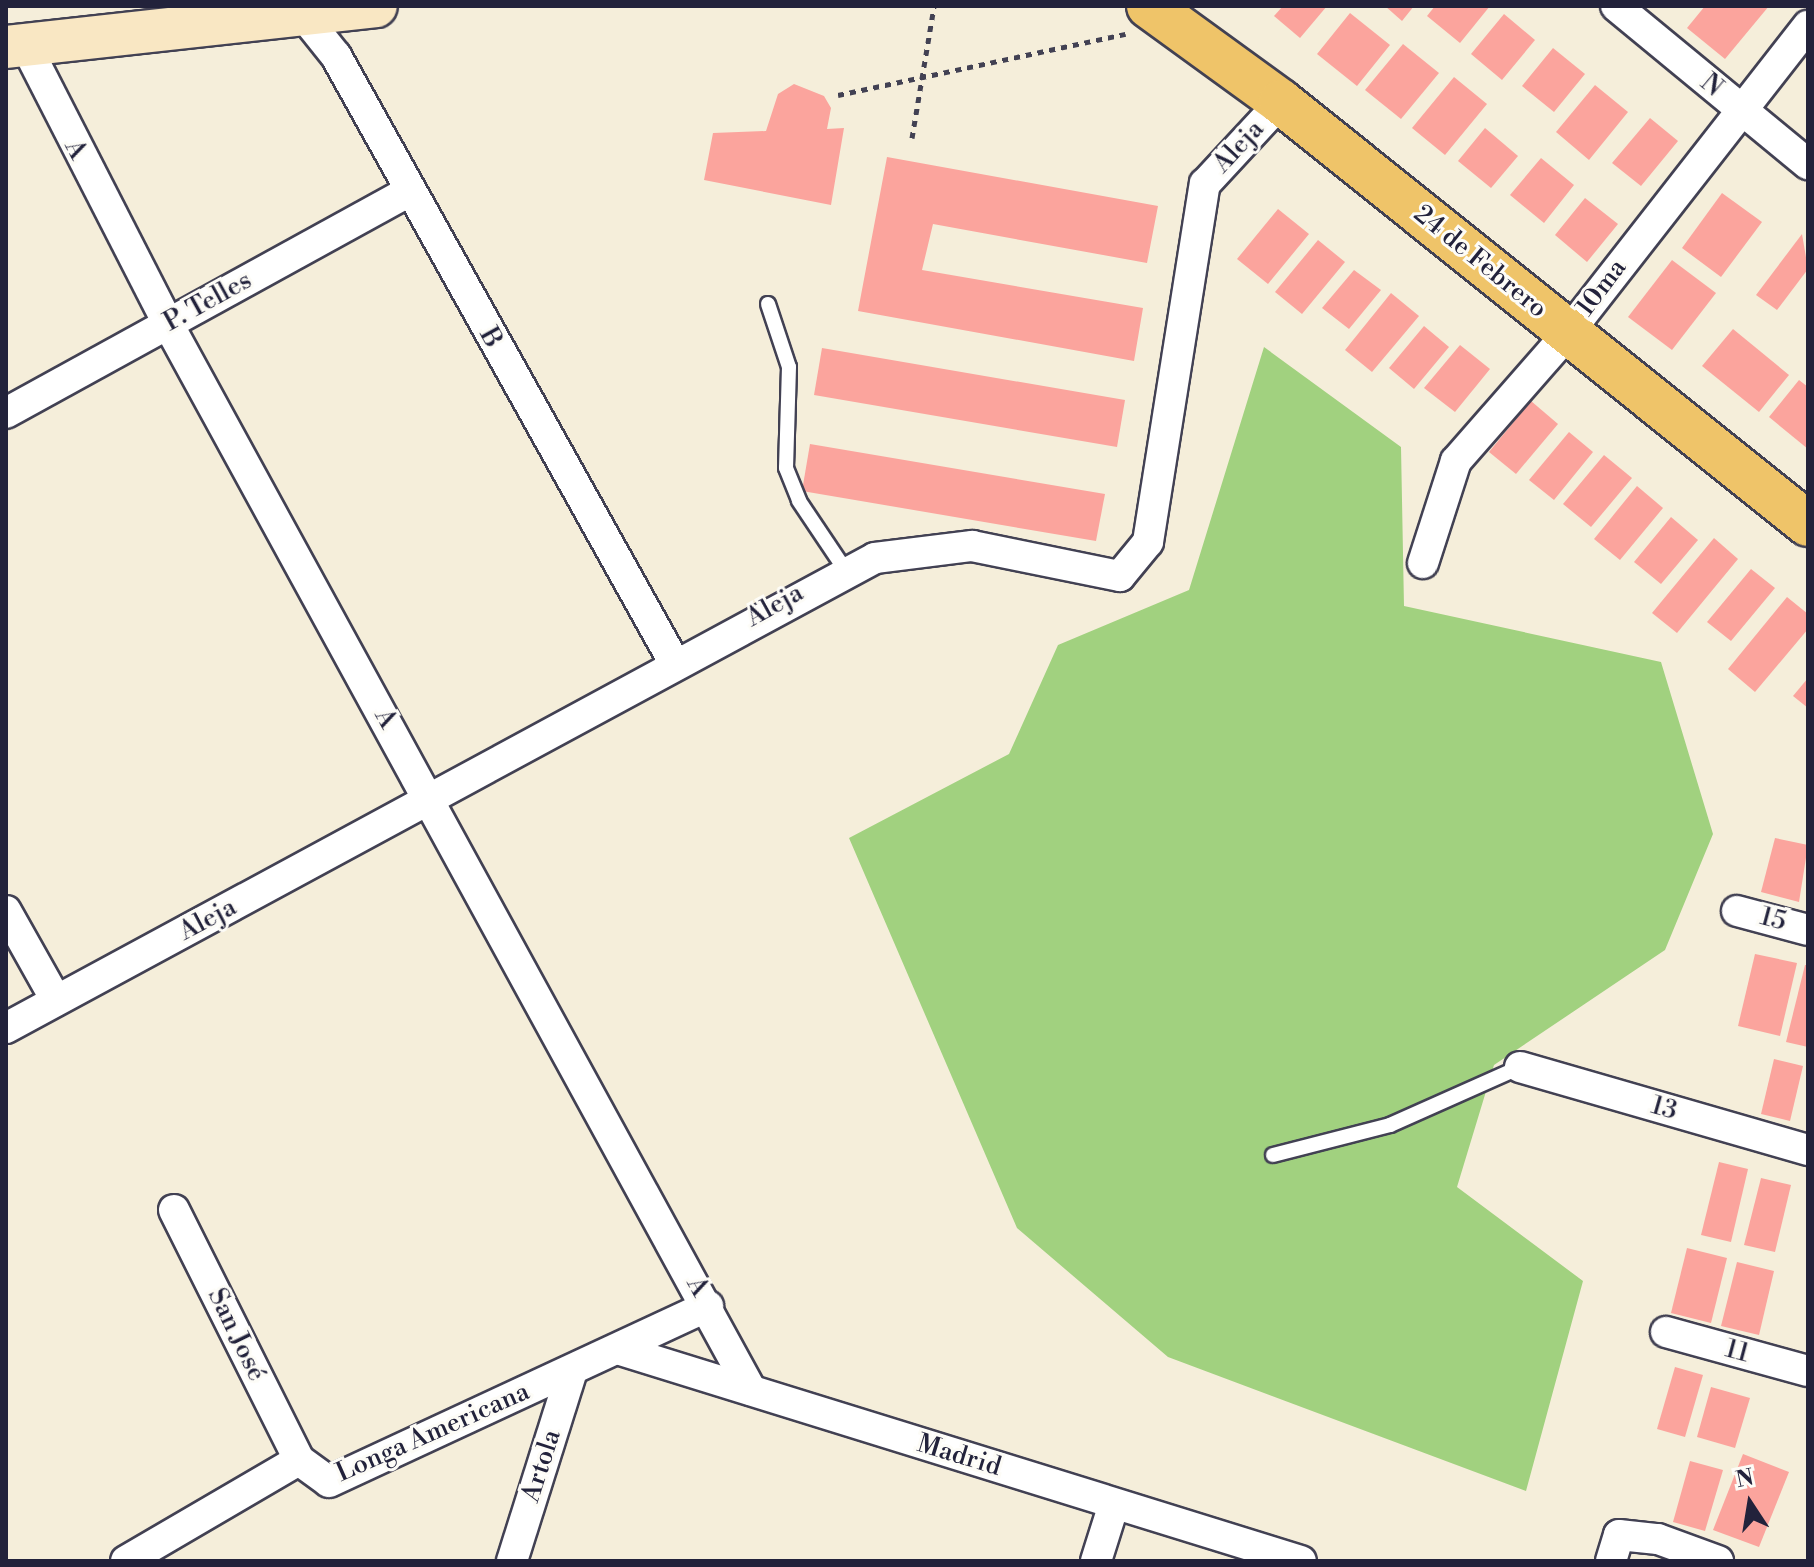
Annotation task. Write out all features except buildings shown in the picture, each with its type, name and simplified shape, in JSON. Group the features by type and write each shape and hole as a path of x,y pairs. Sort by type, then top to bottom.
{"main road":[{"name":"24 de Febrero","path":"1161,14 1281,102 1808,524"}],"street":[{"path":"15,45 376,6"},
{"name":"N","path":"1616,6 1808,164"},
{"name":"B","path":"304,16 336,56 674,662"},
{"name":"10ma","path":"1423,563 1456,461 1568,333 1739,110 1808,26"},
{"name":"A","path":"15,45 708,1306 751,1390"},
{"name":"Aleja","path":"6,1028 431,802 674,662 875,558 972,546 1120,576 1148,542 1205,184 1281,102"},
{"name":"P. Telles","path":"6,413 410,191"},
{"path":"6,911 56,1000"},
{"name":"15","path":"1737,911 1808,930"},
{"name":"13","path":"1520,1067 1808,1150"},
{"name":"San José","path":"174,1210 299,1460"},
{"name":"Longa Americana","path":"126,1561 299,1460 329,1482 708,1306"},
{"name":"11","path":"1666,1332 1808,1371"},
{"name":"Madrid","path":"617,1349 1301,1561"},
{"name":"Artola","path":"512,1561 572,1371"},
{"path":"1096,1561 1114,1504"},
{"path":"1615,1548 1658,1539 1718,1561"}],"lane":[{"path":"768,304 789,367 786,468 799,501 846,571"},
{"path":"1273,1155 1390,1125 1520,1067"}],"path":[{"path":"912,138 934,6"},
{"path":"838,95 921,83 1161,14"}],"green space":[{"path":"1264,347 1401,447 1404,606 1661,662 1713,834 1665,950 1494,1065 1457,1187 1583,1281 1526,1491 1168,1357 1017,1228 849,838 1009,754 1058,645 1189,590"}]}
